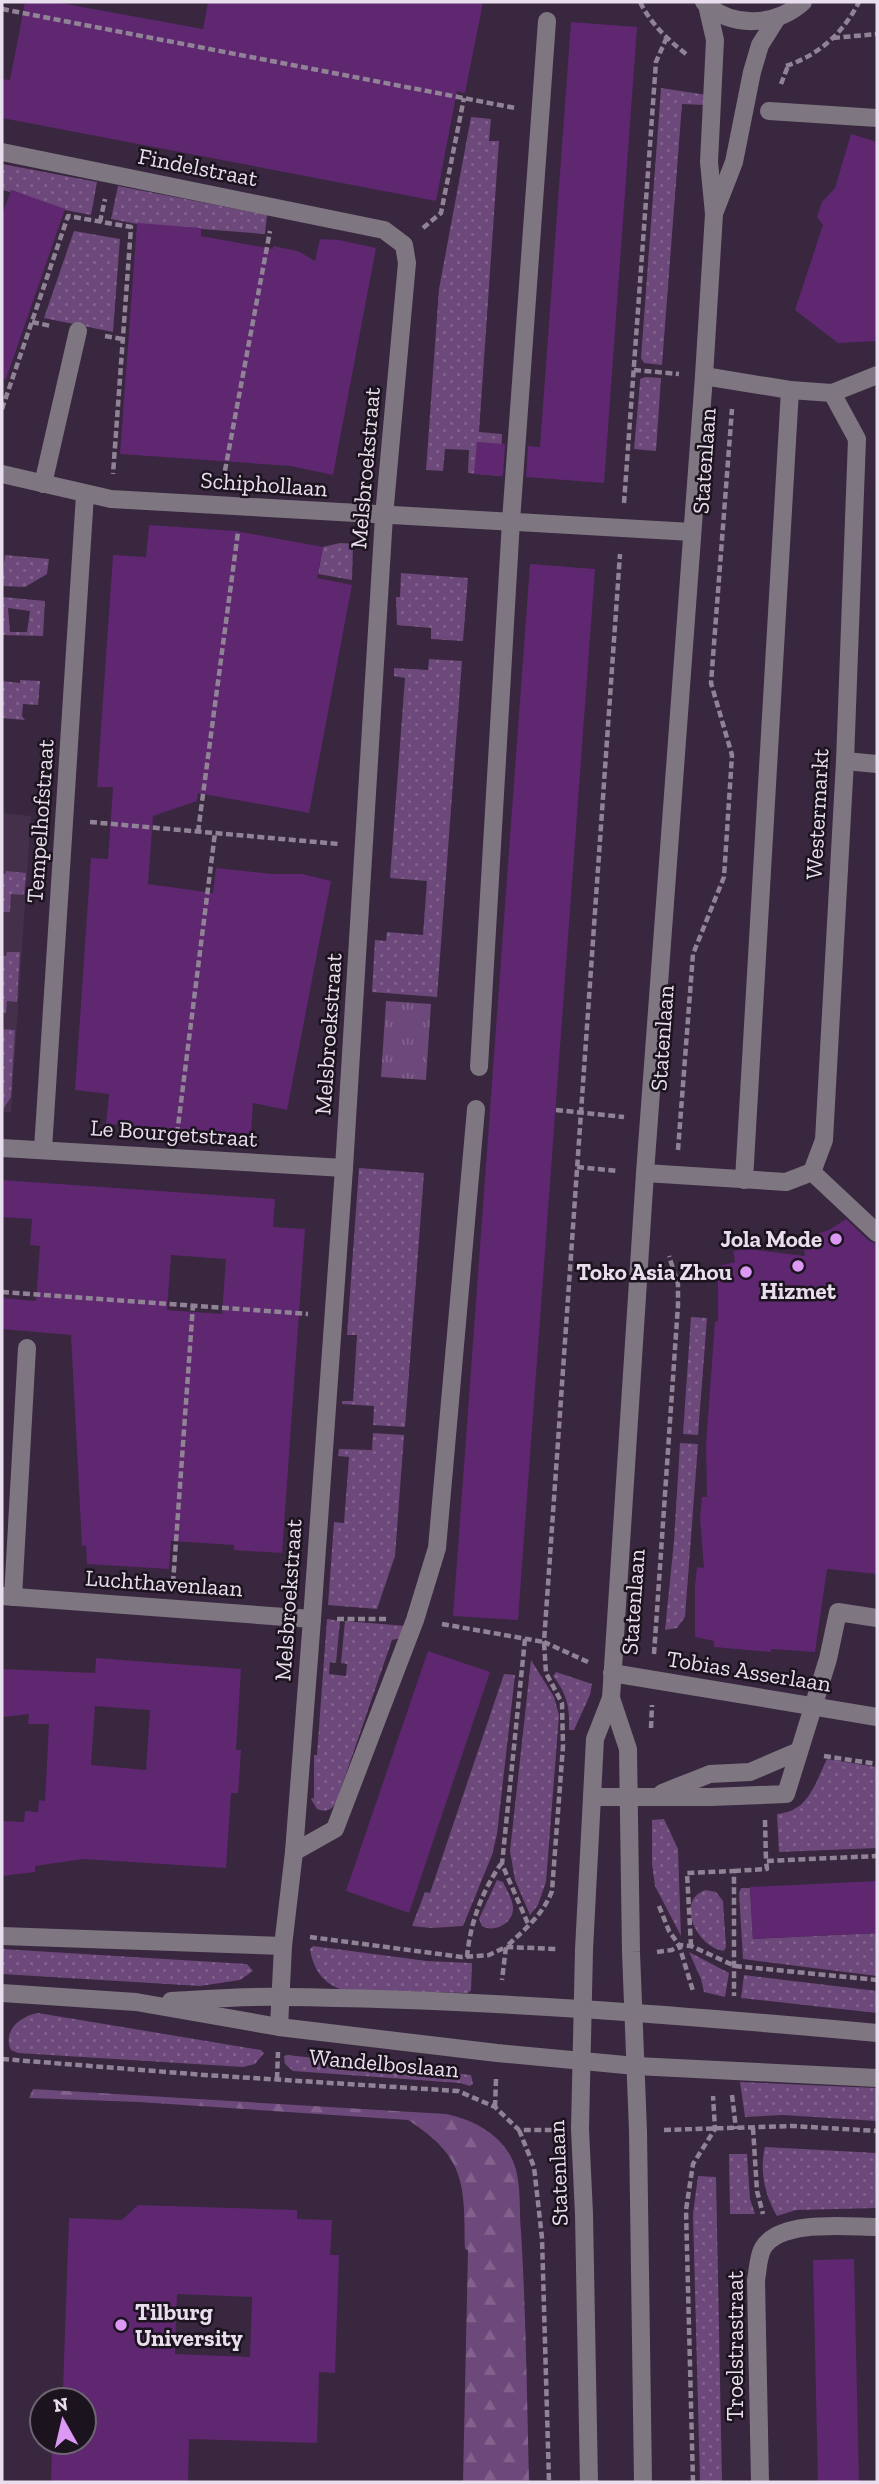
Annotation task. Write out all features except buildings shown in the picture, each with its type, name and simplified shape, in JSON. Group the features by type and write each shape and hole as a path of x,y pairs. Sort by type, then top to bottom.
{"street":[{"path":"706,4 729,17 753,22 777,18 803,2"},
{"name":"Statenlaan","path":"589,2482 580,2129 584,1950 595,1739 611,1698 645,1173 704,376 713,214 709,162 715,40 706,4"},
{"name":"Statenlaan","path":"713,214 734,162 760,45 777,18"},
{"path":"478,1066 511,521 547,21"},
{"path":"769,111 877,118"},
{"name":"Findelstraat","path":"2,152 384,230 404,245"},
{"name":"Melsbroekstraat","path":"279,2027 283,1946 312,1619 344,1168 384,516 407,263 404,245"},
{"path":"43,484 78,331"},
{"path":"704,376 790,390 832,393 877,375"},
{"path":"744,1180 790,390"},
{"name":"Westermarkt","path":"811,1172 824,1140 845,761 857,439 832,393"},
{"name":"Schiphollaan","path":"2,474 111,499 692,533"},
{"name":"Tempelhofstraat","path":"43,1149 85,495"},
{"path":"845,761 877,764"},
{"path":"293,1852 335,1829 415,1620 437,1548 476,1109"},
{"name":"Le Bourgetstraat","path":"2,1148 344,1168"},
{"path":"645,1173 786,1182 811,1172 877,1233"},
{"name":"Luchthavenlaan","path":"27,1348 8,1597 312,1619"},
{"path":"592,1797 786,1794 828,1659 838,1612 877,1618"},
{"name":"Tobias Asserlaan","path":"612,1673 877,1717"},
{"name":"Statenlaan","path":"611,1698 628,1749 631,1952 638,2131 643,2482"},
{"path":"649,1798 710,1774 750,1772 799,1751"},
{"path":"2,1936 283,1946"},
{"name":"Wandelboslaan","path":"2,1993 136,2002 280,1997 459,2002 634,2011 877,2033"},
{"name":"Wandelboslaan","path":"136,2002 279,2027 581,2061 729,2072 877,2078"},
{"path":"773,2237 788,2230 804,2228 877,2227"},
{"name":"Troelstrastraat","path":"760,2482 756,2280 762,2249 773,2237"}],"path":[{"path":"752,72 788,66 821,49 847,24 859,2"},
{"path":"2,9 540,113"},
{"path":"832,38 877,34"},
{"path":"283,1946 311,1937 467,1957 489,1955 506,1947 529,1926 547,1904 552,1891 563,1746 562,1703 547,1672 544,1642 656,62 666,39"},
{"path":"769,111 788,66"},
{"path":"404,245 441,213 464,98"},
{"path":"227,459 270,234"},
{"path":"634,370 704,376"},
{"name":"Statenlaan","path":"676,1175 693,954 724,877 732,755 711,683 733,382"},
{"path":"198,832 238,531"},
{"path":"64,819 365,847"},
{"path":"178,1128 215,833"},
{"path":"556,1110 581,1113"},
{"path":"577,1167 645,1173"},
{"name":"Statenlaan","path":"651,1733 678,1305 678,1284 669,1253"},
{"path":"2,1293 333,1315"},
{"path":"171,1608 193,1305"},
{"path":"525,1639 502,1864 529,1926"},
{"path":"544,1642 612,1673"},
{"path":"691,1946 687,1873 767,1869 766,1861 877,1856"},
{"path":"467,1957 470,1932 491,1878 502,1864"},
{"path":"733,2020 734,1871"},
{"path":"656,1898 669,1931 679,1945 702,2017"},
{"path":"631,1952 663,1952 679,1945 691,1946 735,1966 877,1980"},
{"path":"506,1947 584,1950"},
{"name":"Wandelboslaan","path":"2,2059 458,2091 495,2107 519,2130"},
{"path":"729,2072 736,2129"},
{"path":"638,2131 792,2126 877,2131"},
{"path":"753,2128 757,2191 763,2216 773,2237"},
{"path":"519,2130 580,2129"},
{"name":"Statenlaan","path":"519,2130 534,2167 542,2238 550,2482"},
{"path":"693,2482 686,2210 693,2164 715,2130"}],"shaded area":[{"path":"2,813 31,816 11,1112 2,1112"}],"green space":[{"path":"661,88 707,95 706,105 682,104 662,365 644,363 641,358"},
{"path":"471,117 491,119 489,141 499,141 479,432 502,434 500,476 468,473 469,450 445,449 443,471 426,470 439,289"},
{"path":"2,164 97,182 91,215 65,210 11,190 2,190"},
{"path":"118,186 267,215 265,234 137,224 111,219"},
{"path":"74,231 120,239 113,332 44,318"},
{"path":"661,378 656,451 634,449 640,379"},
{"path":"340,543 353,544 352,580 318,574 323,547"},
{"path":"5,555 49,559 47,574 25,587 2,586"},
{"path":"401,573 468,578 463,641 431,639 431,628 397,625 396,597 400,597"},
{"path":"2,597 45,601 43,636 2,635","holes":["8,608 30,611 27,632 10,632"]},
{"path":"429,659 462,661 437,997 372,992 375,940 386,941 387,932 423,935 427,881 390,878 405,678 394,676 394,668 428,670"},
{"path":"20,680 40,681 38,705 23,704 22,716 25,720 2,718 2,681 20,683"},
{"path":"6,871 26,873 24,895 11,894 10,912 2,912 2,874"},
{"path":"7,952 20,952 17,1002 7,1001 6,1013 2,1012 2,956 6,956"},
{"path":"386,1001 431,1004 426,1080 381,1077"},
{"path":"2,1029 15,1030 11,1097 2,1111"},
{"path":"359,1168 424,1173 405,1427 373,1425 374,1406 342,1404 342,1401 353,1401 357,1335 347,1335"},
{"path":"691,1317 707,1318 698,1435 683,1434"},
{"path":"373,1433 404,1435 395,1556 377,1609 328,1605 334,1522 344,1523 349,1457 338,1456 339,1449 372,1450"},
{"path":"680,1443 698,1444 685,1617 677,1628 665,1630 674,1541"},
{"path":"327,1619 340,1621 336,1663 330,1662 329,1674 346,1676 347,1664 341,1663 345,1621 406,1626 401,1638 392,1640 336,1803 325,1811 317,1809 311,1799 314,1798 314,1755 317,1755"},
{"path":"531,1660 554,1697 559,1715 546,1882 538,1905 530,1915 515,1880 510,1851"},
{"path":"556,1672 592,1684 590,1695 574,1730 569,1730 568,1708 562,1689 553,1676"},
{"path":"504,1674 515,1675 497,1834 492,1855 463,1926 412,1926 425,1892 430,1893"},
{"path":"827,1759 877,1767 877,1848 779,1852 777,1814 788,1812 803,1802 814,1787"},
{"path":"664,1819 678,1849 681,1936 655,1886 652,1820"},
{"path":"497,1880 503,1882 511,1899 512,1915 501,1926 486,1928 479,1919"},
{"path":"741,1888 750,1888 753,1939 877,1933 877,1976 743,1959 739,1893"},
{"path":"705,1890 716,1892 723,1901 724,1951 706,1942 693,1924 691,1904 696,1896"},
{"path":"313,1946 427,1961 472,1963 471,1990 468,1993 342,1990 329,1983 316,1969 310,1949"},
{"path":"2,1949 247,1964 253,1971 240,1980 200,1986 2,1974"},
{"path":"689,1952 729,1973 725,1997 704,1992"},
{"path":"744,1975 877,1991 877,2013 741,1998"},
{"path":"38,2013 261,2050 264,2053 255,2064 243,2067 18,2053 11,2050 9,2037 14,2026 25,2017"},
{"path":"284,2056 471,2075 473,2084 470,2086 460,2083 293,2071 285,2064"},
{"path":"740,2082 877,2088 877,2121 783,2115 745,2117"},
{"path":"33,2089 446,2114 465,2119 492,2134 511,2157 518,2183 529,2482 463,2482 468,2250 465,2249 464,2207 462,2190 452,2161 442,2147 427,2134 408,2120 139,2102 29,2098"},
{"path":"765,2147 877,2153 877,2208 796,2210 777,2216 764,2183"},
{"path":"729,2154 747,2154 750,2199 755,2214 730,2214"},
{"path":"698,2176 716,2177 722,2482 700,2482 693,2214"}],"place":[{"name":"Jola Mode","path":"836,1239"},
{"name":"Hizmet","path":"798,1266"},
{"name":"Toko Asia Zhou","path":"746,1272"},
{"name":"Tilburg University","path":"121,2325"}]}
